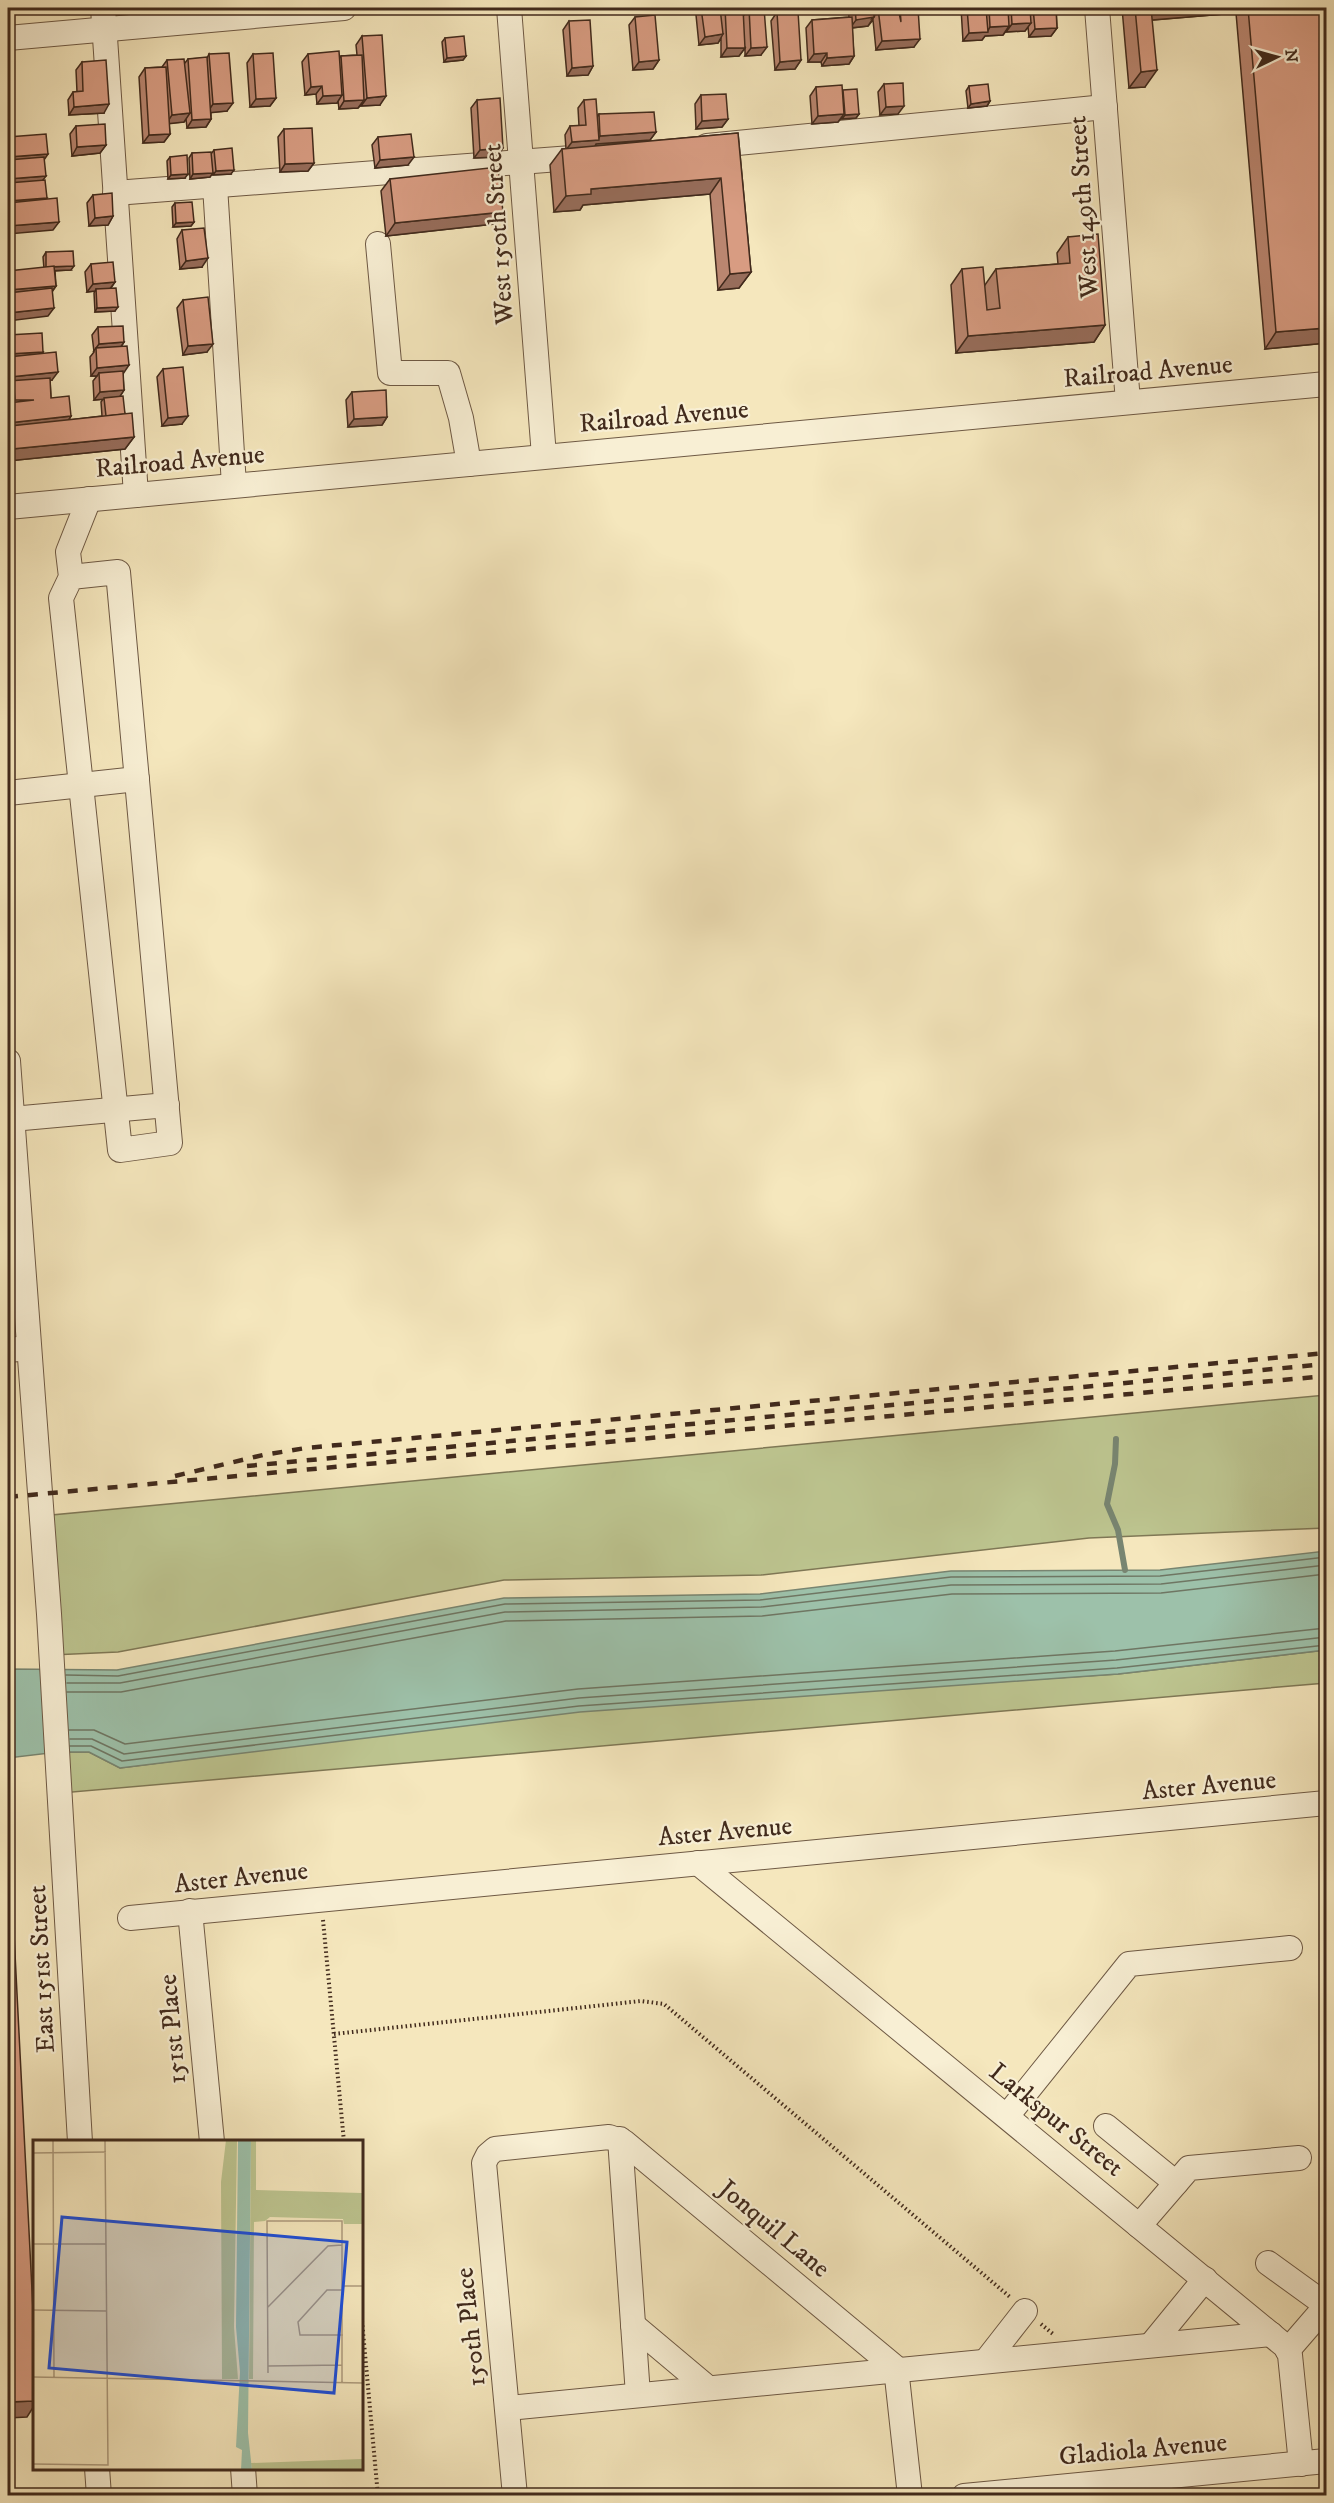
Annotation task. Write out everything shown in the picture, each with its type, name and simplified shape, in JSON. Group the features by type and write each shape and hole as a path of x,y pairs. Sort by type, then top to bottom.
{"street":[{"path":"8,38 104,18 344,8"},
{"name":"West 150th Street","path":"509,8 544,456"},
{"name":"West 149th Street","path":"1097,8 1128,402"},
{"path":"104,18 136,495"},
{"path":"689,147 1105,108"},
{"path":"115,193 606,156"},
{"path":"216,186 234,485"},
{"path":"378,244 390,373 448,373 461,418 469,464"},
{"name":"Railroad Avenue","path":"8,507 1326,384"},
{"path":"71,577 118,572 167,1104 170,1143 120,1150 61,598 71,577 68,552 89,499"},
{"path":"8,793 137,779"},
{"name":"East 151st Street","path":"8,1061 12,1119 18,1349 49,1614 80,2140"},
{"path":"12,1119 167,1104"},
{"name":"Aster Avenue","path":"130,1918 1326,1803"},
{"name":"Larkspur Street","path":"698,1863 1280,2342"},
{"name":"151st Place","path":"190,1911 212,2140"},
{"path":"1006,2116 1129,1964 1290,1948"},
{"path":"1106,2126 1176,2183"},
{"name":"150th Place","path":"515,2496 484,2168 488,2155 495,2149 598,2138 620,2139"},
{"path":"620,2139 638,2395"},
{"name":"Jonquil Lane","path":"620,2139 875,2349 897,2370"},
{"path":"1139,2226 1188,2168 1299,2158"},
{"path":"508,2408 1151,2345 1280,2342 1326,2306 1268,2263"},
{"path":"1151,2345 1205,2280"},
{"path":"986,2361 1025,2311"},
{"path":"633,2325 708,2388"},
{"path":"1280,2342 1301,2464"},
{"path":"897,2370 910,2496"},
{"name":"Gladiola Avenue","path":"964,2496 1326,2461"},
{"path":"98,2470 99,2496"},
{"path":"243,2470 245,2496"}],"path":[{"path":"321,1899 344,2140"},
{"path":"334,2034 641,2001 664,2004 1075,2352"},
{"path":"363,2332 378,2496"}],"shaded area":[{"path":"1326,1395 1326,1528 1089,1538 761,1575 504,1580 118,1652 52,1655 41,1516"},
{"path":"1326,1650 1326,1683 61,1793 58,1752 89,1752 120,1768 585,1708 1118,1674"}],"water":[{"path":"1326,1551 1326,1650 1118,1674 580,1712 120,1768 89,1752 58,1752 8,1758 8,1669 117,1670 504,1598 760,1594 951,1571 1160,1570"}],"building":[{"path":"701,8 720,8 723,34 705,37"},
{"path":"725,8 743,8 745,48 727,48"},
{"path":"749,8 764,8 767,47 751,48"},
{"path":"855,8 876,8 876,12 874,12 874,17 856,20"},
{"path":"878,8 898,8 901,22 900,8 918,8 920,39 882,41"},
{"path":"967,8 986,8 988,32 969,33"},
{"path":"989,8 1008,8 1009,26 990,27"},
{"path":"1011,8 1030,8 1031,23 1012,24"},
{"path":"1033,8 1056,8 1057,28 1035,29"},
{"path":"1135,8 1151,8 1157,70 1141,72"},
{"path":"1248,8 1326,8 1326,328 1276,332"},
{"path":"798,11 801,60 780,62 777,12"},
{"path":"655,15 659,60 639,62 635,17"},
{"path":"852,17 854,56 827,58 827,53 814,54 812,20"},
{"path":"590,20 593,66 572,68 569,21"},
{"path":"382,35 386,96 367,98 362,36"},
{"path":"464,36 466,56 447,58 445,38"},
{"path":"339,51 342,95 323,96 322,86 311,87 308,54"},
{"path":"229,53 233,103 213,104 209,54"},
{"path":"273,53 276,98 256,99 253,54"},
{"path":"362,55 364,100 344,101 341,56"},
{"path":"207,57 211,119 192,120 188,59"},
{"path":"184,59 190,113 172,115 167,60"},
{"path":"106,60 109,104 74,107 73,92 83,91 82,62"},
{"path":"166,67 170,134 149,135 145,68"},
{"path":"903,83 904,106 886,107 884,84"},
{"path":"988,84 990,101 971,104 969,86"},
{"path":"842,85 844,114 818,116 816,87"},
{"path":"857,89 859,114 845,115 843,90"},
{"path":"726,94 728,119 702,121 701,95"},
{"path":"500,98 503,148 480,150 477,100"},
{"path":"596,99 599,140 572,142 570,126 586,125 584,100"},
{"path":"654,112 656,132 600,136 599,114"},
{"path":"105,124 106,145 77,147 76,126"},
{"path":"312,128 314,163 285,164 284,129"},
{"path":"738,133 751,272 730,274 721,178 591,189 591,194 566,196 562,149"},
{"path":"46,134 48,154 8,157 8,137"},
{"path":"411,134 414,157 380,160 378,137"},
{"path":"232,148 234,170 216,171 214,150"},
{"path":"211,152 213,173 193,174 192,153"},
{"path":"187,155 188,174 171,175 170,157"},
{"path":"44,157 46,176 8,179 8,160"},
{"path":"498,167 503,212 395,223 390,179"},
{"path":"45,180 47,198 8,201 8,183"},
{"path":"112,193 113,216 95,218 93,195"},
{"path":"57,198 59,222 8,226 8,203"},
{"path":"192,202 194,222 176,223 175,203"},
{"path":"204,228 208,258 186,261 182,230"},
{"path":"1098,234 1105,325 968,336 962,269 983,267 987,310 1000,308 996,269 1070,263 1068,237"},
{"path":"73,251 74,266 46,267 46,252"},
{"path":"113,262 115,282 93,284 91,264"},
{"path":"54,266 56,286 8,290 8,271"},
{"path":"52,288 54,308 8,313 8,293"},
{"path":"116,288 118,307 97,308 96,289"},
{"path":"208,297 213,344 188,346 183,300"},
{"path":"123,326 124,342 99,344 98,327"},
{"path":"42,333 43,352 8,354 8,335"},
{"path":"127,346 129,365 97,368 96,348"},
{"path":"56,352 58,372 10,377 8,357"},
{"path":"183,367 188,416 168,418 163,369"},
{"path":"123,371 124,390 100,392 99,373"},
{"path":"50,378 51,398 69,396 71,416 8,423 8,403 34,400 15,400 14,389 8,390 8,381"},
{"path":"386,390 387,417 354,419 352,392"},
{"path":"123,396 125,414 106,416 104,398"},
{"path":"132,413 134,437 12,449 10,426"},
{"path":"8,1815 33,2310 33,2401 8,2402"}],"waterway":[{"path":"1116,1439 1115,1464 1107,1504 1118,1530 1125,1570"}],"railway":[{"path":"175,1476 263,1455 306,1448 1326,1353"},
{"path":"247,1466 1326,1364"},
{"path":"8,1497 1326,1376"}]}
